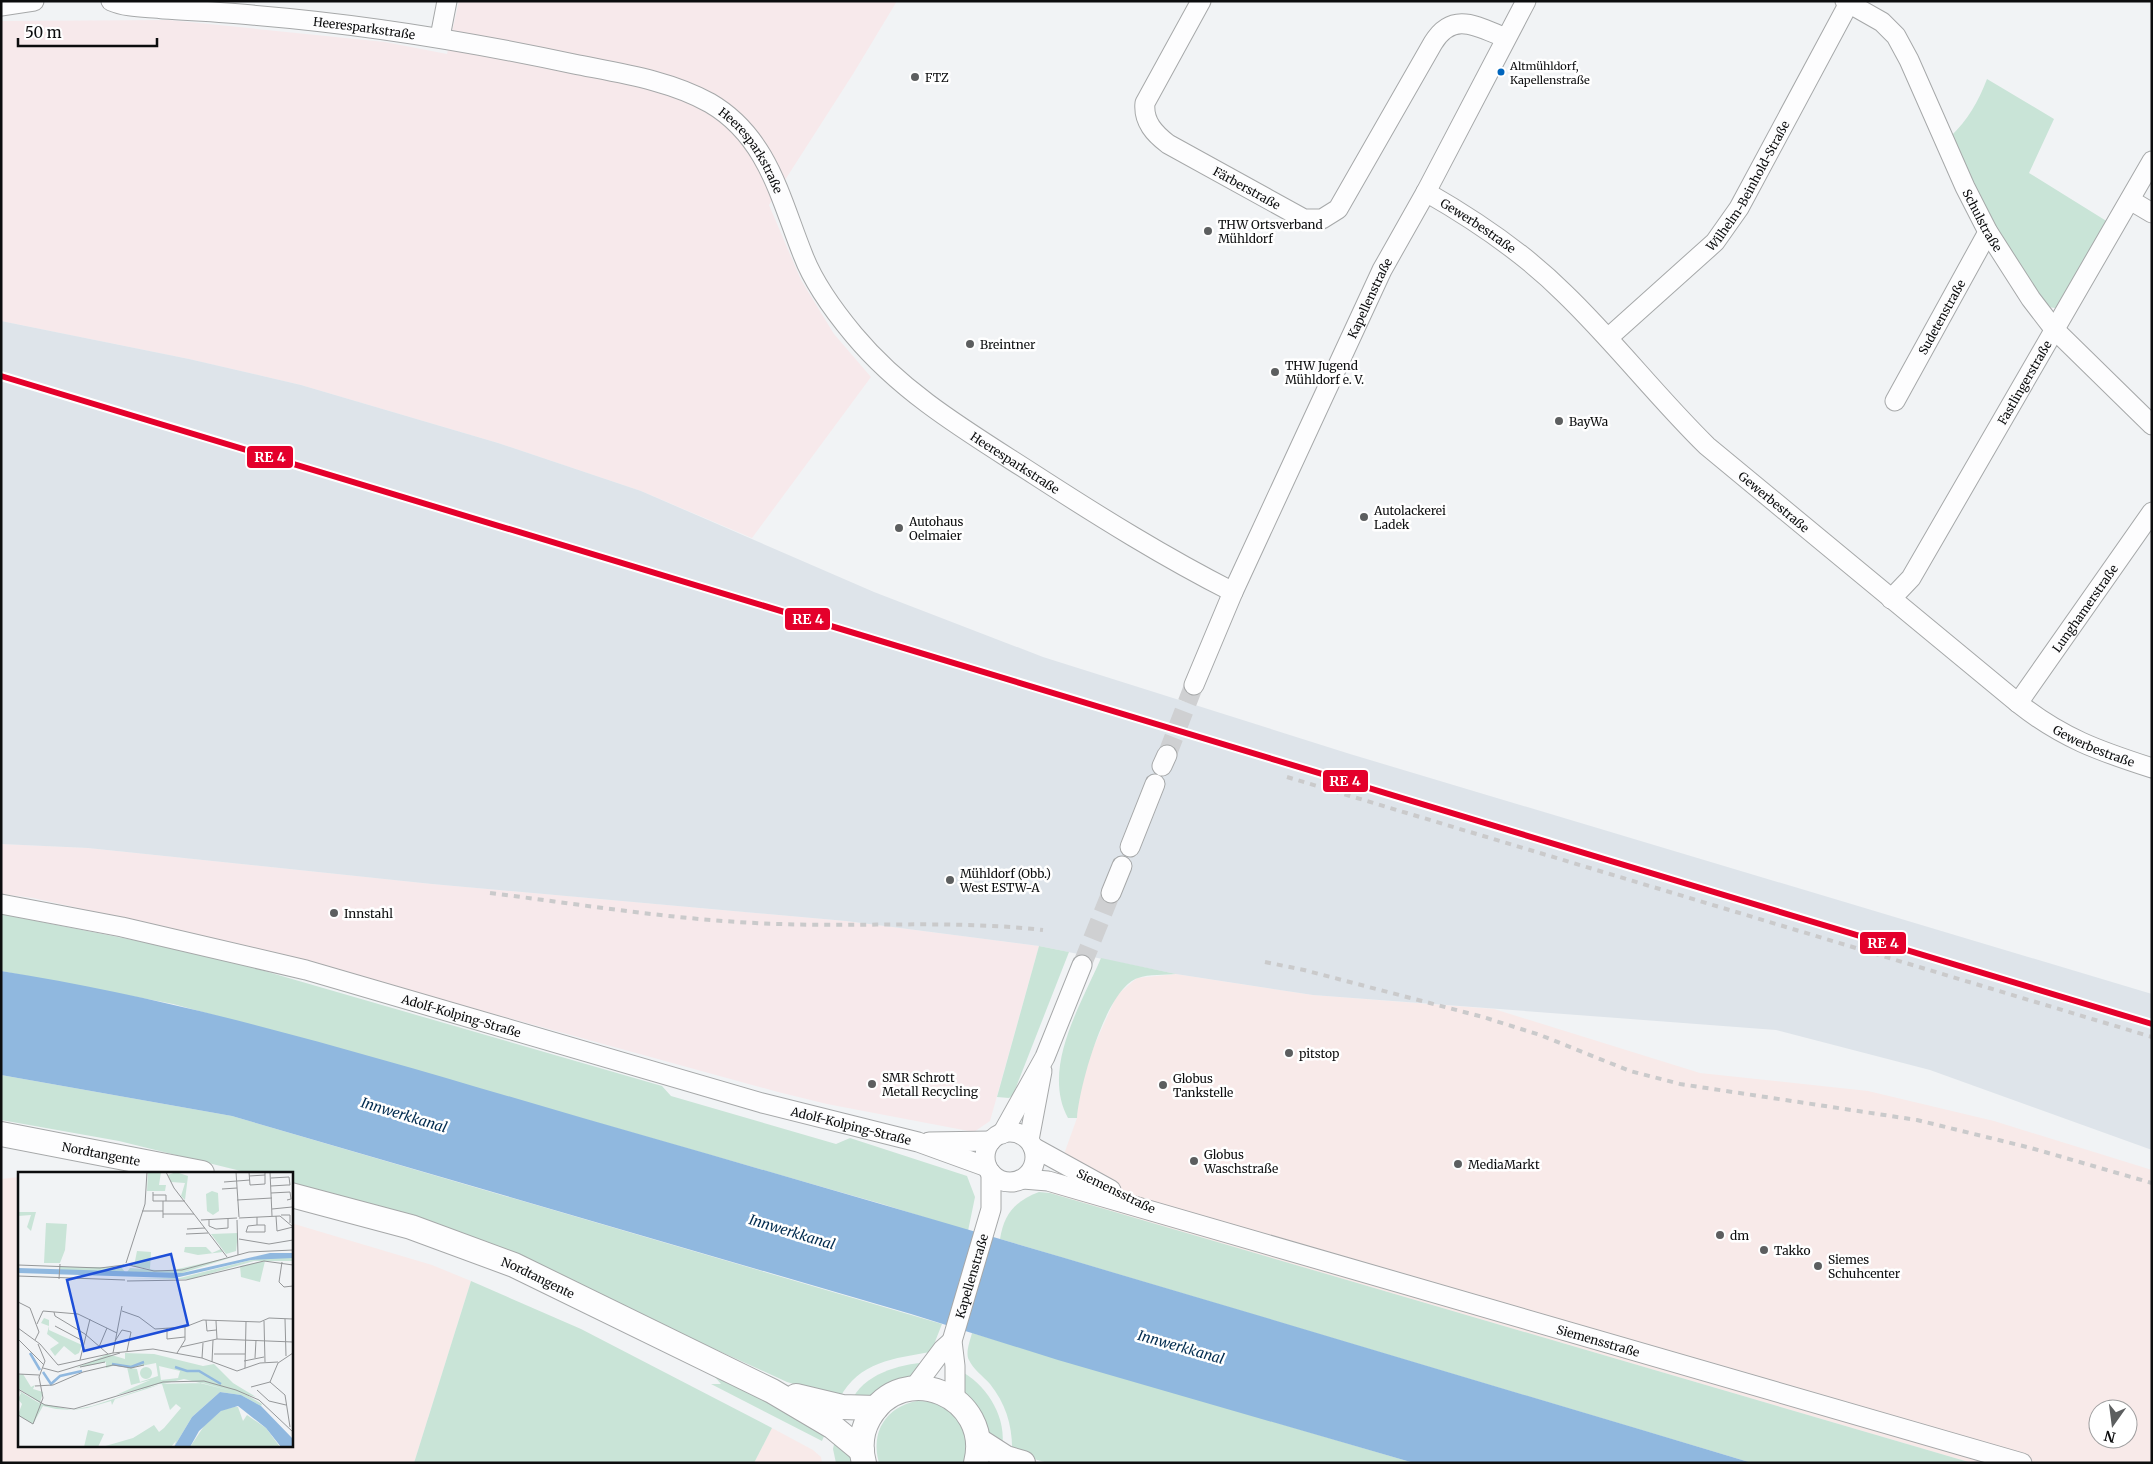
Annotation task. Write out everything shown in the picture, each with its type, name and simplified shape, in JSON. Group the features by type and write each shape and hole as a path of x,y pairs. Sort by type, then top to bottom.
{"main road":[{"name":"Nordtangente","path":"1,1134 197,1172"},
{"name":"Nordtangente","path":"292,1195 411,1227 514,1265 772,1391 833,1427 863,1457"},
{"name":"Nordtangente","path":"863,1457 866,1424 876,1408 896,1393 913,1389 935,1390 955,1399 971,1417 977,1451 1023,1463"},
{"name":"Nordtangente","path":"772,1391 842,1407 876,1408"}],"street":[{"path":"1,6 34,1"},
{"name":"Heeresparkstraße","path":"111,1 151,8 318,21 440,37 625,75 669,86 713,105 733,120 760,151 783,198 804,258 831,306 880,365 914,395 957,426 1171,561 1233,592"},
{"path":"440,37 447,1"},
{"name":"Färberstraße","path":"1201,1 1145,103 1144,110 1150,126 1154,134 1168,144 1304,219 1322,219 1338,209 1433,42 1443,29 1456,23 1467,24 1506,38"},
{"name":"Kapellenstraße","path":"1194,685 1233,592 1382,270 1426,192 1526,1"},
{"name":"Schulstraße","path":"1847,2 1882,22 1896,36 1909,60 1965,187 1988,232 2031,299 2054,329 2152,425"},
{"name":"Wilhelm-Beinhold-Straße","path":"1608,338 1715,242 1739,208 1847,2"},
{"name":"Fastlingerstraße","path":"1891,599 1911,578 2152,161"},
{"name":"Gewerbestraße","path":"1426,192 1516,252 1564,292 1608,338 1666,405 1707,446 2018,703 2040,720 2076,742 2152,768"},
{"path":"2130,200 2152,213"},
{"name":"Sudetenstraße","path":"1895,401 1988,232"},
{"name":"Lunghamerstraße","path":"2018,703 2152,512"},
{"path":"1130,847 1155,784"},
{"path":"1111,893 1122,866"},
{"name":"Adolf-Kolping-Straße","path":"1,904 122,927 306,970 726,1093 918,1142 989,1170"},
{"path":"1045,1057 1031,1144 1035,1162 1033,1169 1019,1181 1001,1181 989,1170 986,1154 1045,1057 1082,965"},
{"path":"996,1138 1016,1133 1031,1144"},
{"name":"Adolf-Kolping-Straße","path":"918,1142 996,1138"},
{"name":"Siemensstraße","path":"1031,1144 1098,1185 1174,1218"},
{"name":"Kapellenstraße","path":"913,1389 952,1341 991,1209 989,1170"},
{"name":"Kapellenstraße","path":"991,1209 1019,1181"},
{"name":"Siemensstraße","path":"1019,1181 1048,1181 2022,1463"},
{"name":"Kapellenstraße","path":"952,1341 956,1366 955,1399"}],"shaded area":[{"path":"459,1 897,1 853,74 769,205 801,280 834,334 871,377 752,538 641,491 498,443 301,385 189,359 1,321 1,21 169,20 385,42 447,54"},
{"path":"1,321 189,359 301,385 498,443 641,491 874,592 1043,657 1350,754 2152,994 2152,1150 1930,1070 1776,1030 1313,995 1176,974 1039,946 846,921 432,884 88,848 1,844"},
{"name":"SMR Schrott Metall Recycling","path":"1,844 88,848 432,884 846,921 1039,946 990,1121 974,1132 827,1104 778,1092 239,944 33,898 1,894"},
{"path":"1176,974 1313,995 1494,1009 1700,1073 1868,1091 1994,1121 2152,1170 2152,1463 1972,1463 1050,1193 1077,1118 1078,1100 1089,1057 1117,995 1137,978"},
{"path":"18,1177 18,1446 292,1446 292,1223 432,1265 471,1281 414,1463 1,1463 1,1179"},
{"path":"772,1428 813,1450 821,1457 822,1463 754,1463"}],"green space":[{"path":"1987,79 2054,119 2029,173 2108,222 2061,304 2055,308 2048,307 1996,231 1950,137 1972,110"},
{"path":"1,914 209,955 662,1086 671,1096 836,1144 850,1138 967,1176 975,1197 968,1231 882,1204 321,1044 173,1004 1,971"},
{"path":"1039,946 1069,952 1013,1095 1009,1098 997,1097"},
{"path":"1101,958 1176,974 1152,975 1138,978 1126,986 1115,1000 1096,1040 1083,1084 1077,1118 1068,1118 1061,1099 1059,1079 1061,1058 1075,1016"},
{"path":"1,1075 232,1116 942,1324 931,1352 891,1360 867,1369 857,1376 840,1398 787,1382 675,1331 292,1184 292,1172 245,1172 119,1141 1,1120"},
{"path":"1039,1192 1050,1193 1972,1463 1752,1463 1000,1239 1004,1222 1012,1210 1023,1200"},
{"path":"471,1281 581,1329 772,1428 754,1463 414,1463"},
{"path":"972,1333 1414,1463 1048,1463 1012,1453 1010,1425 1004,1408 996,1392 973,1366 968,1357 968,1347"},
{"path":"927,1362 916,1377 874,1399 850,1403 864,1384 883,1372 905,1365"},
{"path":"964,1373 981,1387 994,1405 1002,1427 1002,1449 985,1430 966,1396"},
{"path":"714,1376 721,1376 827,1429 822,1441 711,1384 721,1384"},
{"path":"917,1401 930,1402 941,1406 950,1411 957,1419 965,1439 964,1463 879,1463 877,1441 883,1423 897,1409"},
{"path":"836,1435 855,1463 836,1463 833,1449"}],"water":[{"name":"Innwerkkanal","path":"1,971 167,1003 249,1023 413,1068 1752,1463 1414,1463 232,1116 1,1075"}],"tunnel":[{"path":"1167,755 1194,685"},
{"path":"1082,965 1111,893"}],"railway":[{"path":"1287,777 2152,1037"},
{"path":"490,893 706,920 812,925 977,925 1043,930"},
{"path":"1265,962 1304,970 1483,1017 1540,1035 1630,1071 1680,1084 1917,1120 2031,1148 2152,1183"}],"transit line":[{"path":"1,376 2152,1024"}],"place":[{"name":"Altmühldorf, Kapellenstraße","path":"1501,72"},
{"name":"FTZ","path":"915,77"},
{"name":"THW Ortsverband Mühldorf","path":"1208,231"},
{"name":"Breintner","path":"970,344"},
{"name":"THW Jugend Mühldorf e. V.","path":"1275,372"},
{"name":"BayWa","path":"1559,421"},
{"name":"Autolackerei Ladek","path":"1364,517"},
{"name":"Autohaus Oelmaier","path":"899,528"},
{"name":"Mühldorf (Obb.) West ESTW-A","path":"950,880"},
{"name":"Innstahl","path":"334,913"},
{"name":"pitstop","path":"1289,1053"},
{"name":"SMR Schrott Metall Recycling","path":"872,1084"},
{"name":"Globus Tankstelle","path":"1163,1085"},
{"name":"Globus Waschstraße","path":"1194,1161"},
{"name":"MediaMarkt","path":"1458,1164"},
{"name":"dm","path":"1720,1235"},
{"name":"Takko","path":"1764,1250"},
{"name":"Siemes Schuhcenter","path":"1818,1266"}]}
